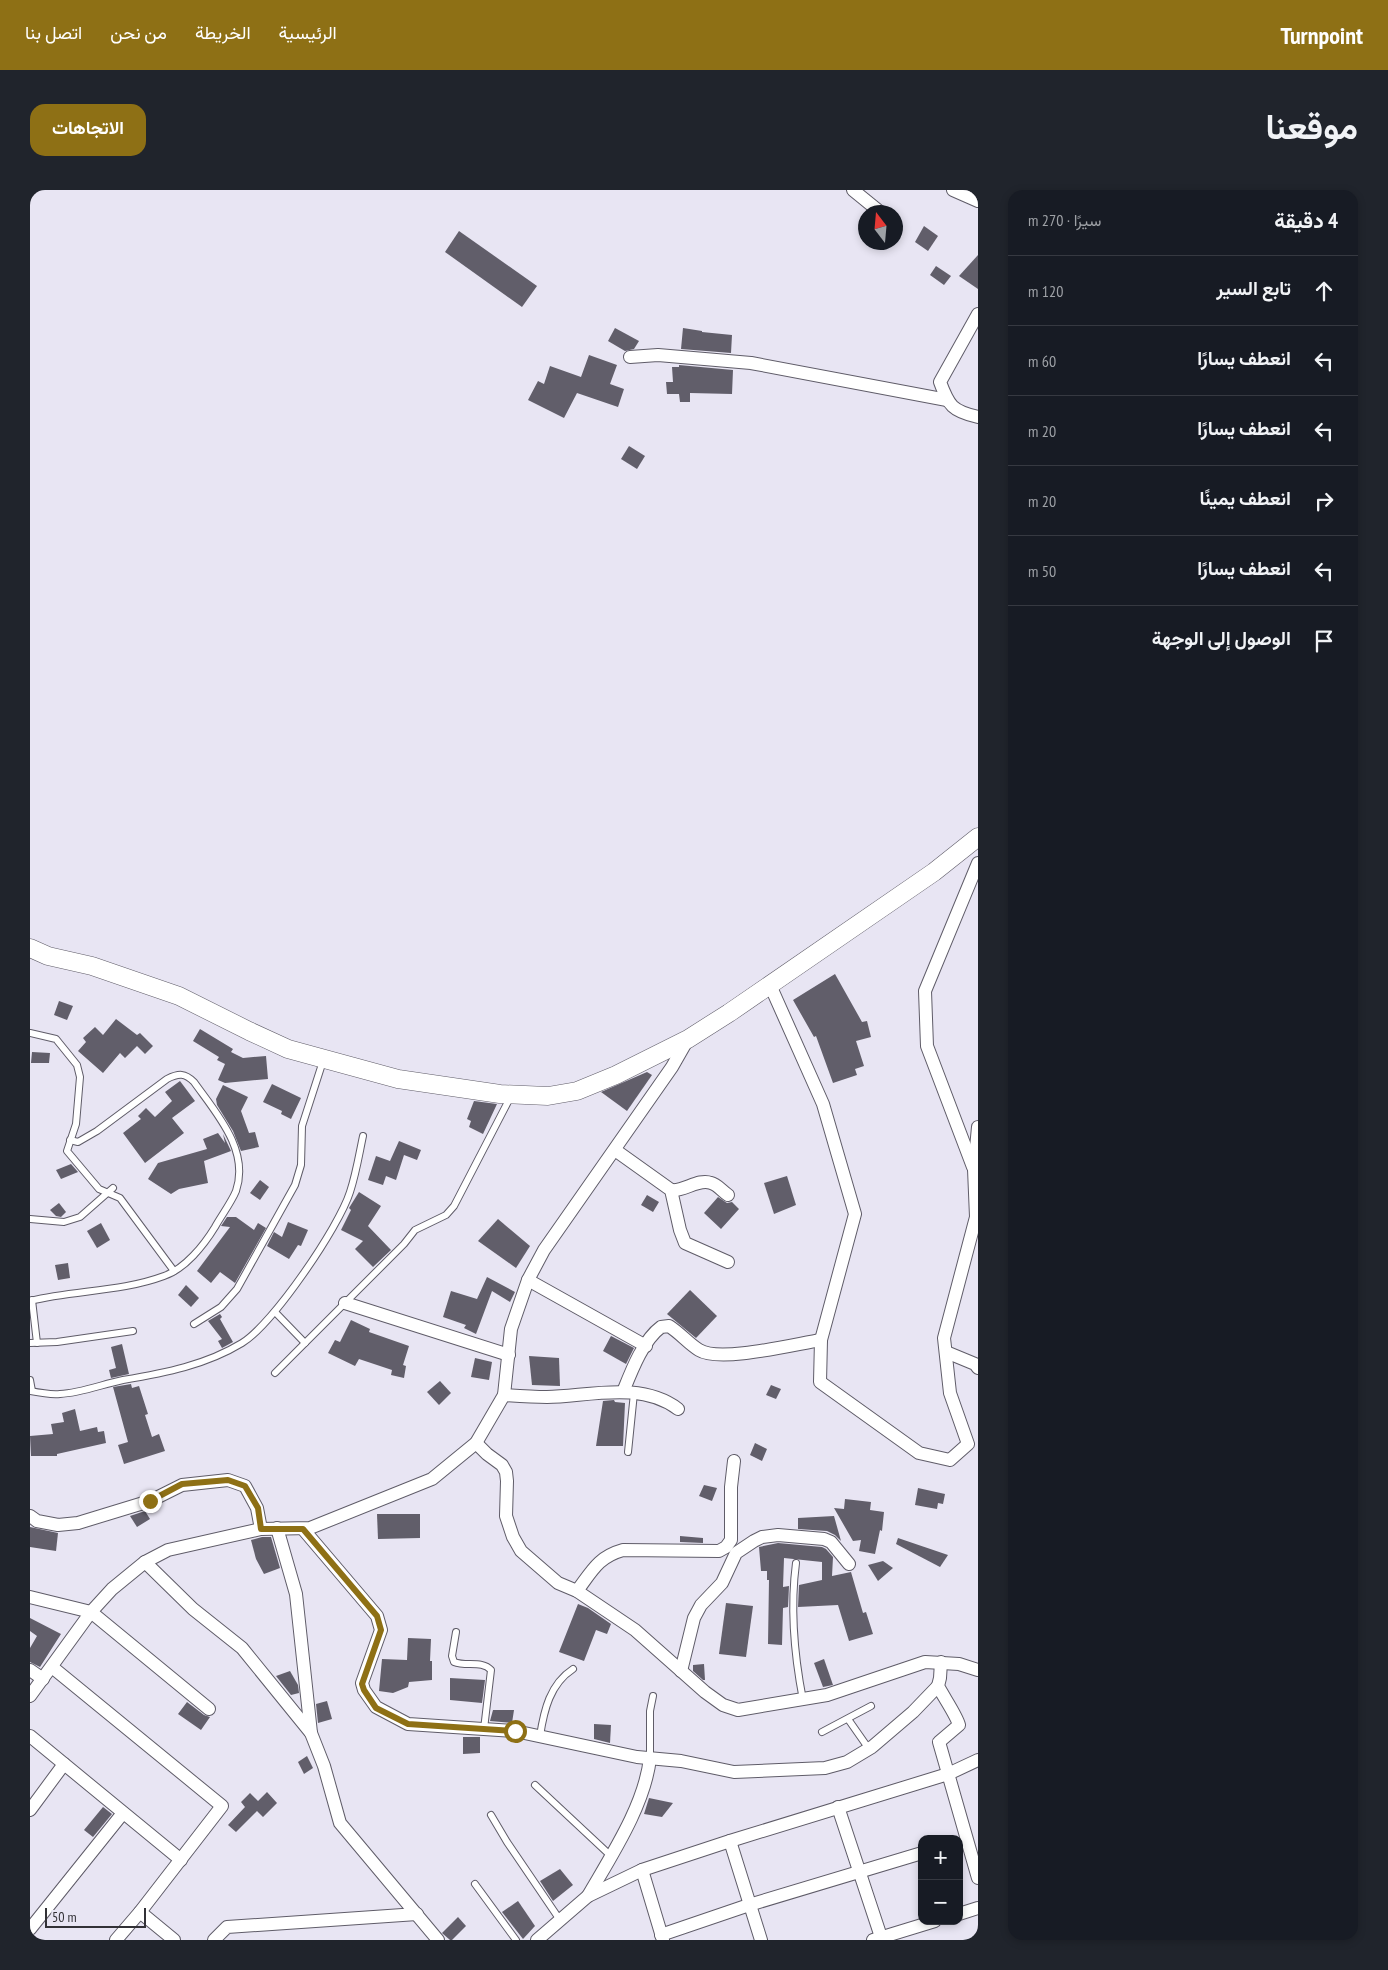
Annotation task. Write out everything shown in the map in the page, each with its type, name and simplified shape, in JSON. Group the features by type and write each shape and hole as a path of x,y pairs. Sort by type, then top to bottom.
{"main road":[{"path":"30,948 48,956 92,966 179,996 288,1049 398,1079 512,1094 548,1096 577,1091 616,1075 688,1039 934,872 978,837"}],"street":[{"path":"853,190 871,205"},
{"path":"953,190 978,201"},
{"path":"978,314 940,382 946,400 960,413 978,417"},
{"path":"630,357 658,356 751,362 946,400"},
{"path":"974,1169 927,1046 925,991 978,863"},
{"path":"770,985 823,1104 855,1214 821,1340 820,1382 919,1452 950,1460 973,1447 950,1393 944,1338 976,1217 974,1169 978,1127"},
{"path":"30,1696 91,1612 112,1589 145,1562 168,1550 261,1529 303,1529 319,1525 432,1479 476,1443 504,1395 511,1329 528,1280 544,1250 672,1067 688,1039"},
{"path":"615,1150 671,1190 682,1190 702,1182 711,1183 728,1195"},
{"path":"671,1190 680,1230 685,1243 728,1262"},
{"path":"528,1280 646,1346"},
{"path":"345,1303 509,1355"},
{"path":"629,1392 632,1370 657,1329 665,1326 673,1329 699,1350 715,1355 821,1340"},
{"path":"946,1352 977,1362"},
{"path":"504,1395 545,1397 629,1392 668,1402 678,1409"},
{"path":"476,1443 502,1465 506,1472 506,1516 512,1537 518,1547 558,1583 577,1591 635,1630 714,1700 723,1705 738,1710 803,1700 925,1662 959,1664 978,1670"},
{"path":"577,1591 598,1562 610,1553 623,1550 719,1552 726,1547 731,1540 731,1487 734,1461"},
{"path":"30,1516 37,1521 58,1525 78,1523 150,1501 182,1484 228,1480 245,1486 258,1508 261,1529"},
{"path":"277,1528 296,1594 311,1733 324,1766 340,1823 438,1940"},
{"path":"303,1529 377,1616 381,1630 362,1684 376,1708 408,1724 515,1731 650,1758 734,1772 825,1768 847,1762 869,1748 913,1712 938,1686 940,1662"},
{"path":"681,1670 694,1618 701,1605 722,1583 736,1553 754,1541 778,1535 824,1539 831,1542 849,1564"},
{"path":"145,1562 193,1609 242,1648 311,1733"},
{"path":"30,1597 91,1612 209,1709"},
{"path":"52,1667 222,1806 116,1940"},
{"path":"30,1670 43,1679"},
{"path":"938,1686 946,1703 957,1717 959,1725 939,1742 964,1840 978,1878"},
{"path":"30,1736 181,1860"},
{"path":"588,1896 611,1856 643,1789 650,1758"},
{"path":"536,1940 588,1896 642,1870 948,1774 978,1760"},
{"path":"30,1810 64,1764"},
{"path":"838,1807 861,1872 879,1939 923,1925"},
{"path":"30,1929 123,1812"},
{"path":"730,1841 761,1940"},
{"path":"642,1870 662,1938 749,1905 918,1854"},
{"path":"963,1913 978,1908"},
{"path":"140,1912 174,1940"},
{"path":"214,1940 227,1927 417,1914"}],"lane":[{"path":"30,1033 56,1039 77,1065 80,1087 76,1124 67,1151 99,1189 120,1198 174,1271"},
{"path":"194,1324 221,1307 237,1289 295,1185 301,1165 302,1126 324,1058"},
{"path":"70,1140 78,1142 97,1131 176,1074 188,1076 194,1082 231,1135 239,1172 236,1191 204,1246 174,1271 166,1276 136,1285 31,1300 33,1343 57,1342 133,1331"},
{"path":"275,1373 404,1244 415,1230 446,1215 454,1206 512,1094"},
{"path":"30,1380 31,1391 61,1394 168,1372 199,1363 244,1342 275,1312 304,1272 340,1216 350,1192 363,1136"},
{"path":"30,1219 64,1222 80,1217 113,1188"},
{"path":"275,1312 305,1343"},
{"path":"628,1452 629,1392"},
{"path":"796,1563 792,1600 796,1662 803,1700"},
{"path":"456,1632 452,1656 454,1662 484,1665 492,1670 484,1729"},
{"path":"540,1736 544,1709 559,1681 573,1669"},
{"path":"650,1758 650,1711 653,1696"},
{"path":"822,1732 871,1706"},
{"path":"848,1719 869,1748"},
{"path":"535,1785 611,1856"},
{"path":"491,1815 560,1920"},
{"path":"475,1884 516,1940"}],"building":[{"path":"924,226 938,236 928,251 915,242"},
{"path":"459,231 537,286 522,307 445,252"},
{"path":"978,255 978,289 959,276"},
{"path":"936,266 951,276 944,285 930,275"},
{"path":"615,328 639,341 634,349 625,351 608,341"},
{"path":"683,328 732,335 731,353 681,349"},
{"path":"589,355 617,365 610,384 624,389 618,407 577,393 564,418 528,400 538,381 544,384 550,366 581,377"},
{"path":"679,365 733,370 732,394 690,393 690,402 680,402 679,394 667,394 666,382 673,382 672,367 679,367"},
{"path":"629,446 645,456 637,469 621,459"},
{"path":"835,974 862,1022 867,1021 871,1037 856,1041 864,1066 855,1069 857,1075 833,1083 816,1036 814,1037 793,1000"},
{"path":"59,1001 73,1006 67,1020 54,1015"},
{"path":"116,1019 137,1035 140,1033 153,1046 145,1054 137,1046 125,1058 120,1053 103,1073 78,1051 86,1042 83,1038 95,1027 103,1035"},
{"path":"200,1029 233,1049 231,1052 243,1058 266,1056 268,1079 225,1083 218,1080 225,1064 217,1060 219,1057 193,1041"},
{"path":"32,1052 50,1053 49,1063 31,1063"},
{"path":"647,1072 652,1075 627,1111 601,1092"},
{"path":"180,1081 195,1101 172,1118 184,1133 145,1163 123,1133 141,1119 138,1116 146,1108 155,1117 172,1101 165,1092"},
{"path":"272,1084 301,1098 291,1119 281,1114 282,1111 263,1102"},
{"path":"223,1085 248,1097 241,1111 249,1133 255,1132 259,1147 241,1151 233,1131 217,1105 216,1099"},
{"path":"474,1101 497,1104 483,1134 469,1127 471,1121 467,1119"},
{"path":"218,1133 225,1143 223,1134 231,1151 204,1161 208,1183 179,1189 171,1194 148,1179 158,1163 207,1149 203,1139"},
{"path":"399,1141 421,1150 417,1160 404,1155 396,1180 386,1176 383,1185 368,1180 376,1156 390,1161"},
{"path":"71,1164 78,1172 61,1179 56,1170"},
{"path":"787,1176 796,1205 774,1214 764,1183"},
{"path":"260,1180 269,1187 260,1200 250,1193"},
{"path":"359,1192 381,1206 368,1226 391,1250 373,1267 355,1249 363,1241 341,1230 351,1210 349,1208"},
{"path":"647,1195 659,1202 653,1212 641,1205"},
{"path":"718,1197 727,1203 732,1202 739,1209 721,1229 704,1213"},
{"path":"59,1203 66,1212 61,1217 56,1216 50,1210"},
{"path":"227,1217 236,1217 254,1230 258,1223 266,1228 235,1283 220,1272 211,1283 197,1271 230,1227 221,1226"},
{"path":"498,1219 530,1246 516,1268 478,1241"},
{"path":"288,1222 308,1230 301,1246 298,1245 289,1259 267,1246 274,1232 282,1237"},
{"path":"101,1223 110,1240 97,1248 87,1231"},
{"path":"68,1263 70,1278 58,1280 55,1265"},
{"path":"487,1277 515,1292 510,1302 492,1291 476,1334 464,1328 466,1325 443,1317 451,1291 477,1299"},
{"path":"186,1285 199,1298 191,1307 178,1295"},
{"path":"690,1290 717,1316 696,1338 667,1314"},
{"path":"220,1314 222,1317 220,1319 233,1342 222,1348 218,1341 222,1339 208,1321"},
{"path":"351,1320 370,1329 369,1332 409,1346 403,1365 406,1366 404,1378 391,1375 392,1370 359,1359 355,1366 328,1353 335,1340 340,1342"},
{"path":"611,1336 634,1348 626,1364 603,1351"},
{"path":"122,1344 129,1374 111,1378 109,1370 116,1368 111,1347"},
{"path":"529,1356 559,1358 560,1386 532,1385"},
{"path":"475,1358 492,1362 489,1380 471,1377"},
{"path":"440,1381 451,1393 439,1405 427,1392"},
{"path":"131,1384 132,1388 139,1386 148,1414 145,1415 152,1437 159,1434 165,1451 124,1464 118,1445 128,1442 113,1387"},
{"path":"771,1385 781,1389 776,1399 766,1395"},
{"path":"614,1400 615,1402 625,1403 623,1446 596,1446 603,1401"},
{"path":"75,1409 80,1431 97,1427 98,1432 104,1431 106,1443 57,1454 57,1456 31,1456 30,1436 53,1434 51,1424 64,1422 62,1413"},
{"path":"755,1443 767,1449 762,1461 750,1455"},
{"path":"704,1485 717,1488 712,1501 699,1496"},
{"path":"918,1488 945,1494 943,1504 938,1503 937,1509 915,1505"},
{"path":"845,1499 871,1502 870,1510 884,1512 882,1531 880,1530 875,1554 859,1551 861,1540 853,1541 834,1508 844,1509"},
{"path":"145,1511 150,1519 137,1527 130,1516"},
{"path":"377,1514 420,1514 420,1538 378,1539"},
{"path":"834,1516 841,1541 827,1531 798,1529 798,1518"},
{"path":"30,1527 58,1533 56,1551 30,1547"},
{"path":"680,1536 703,1538 703,1543 680,1542"},
{"path":"271,1537 280,1568 264,1574 256,1559 251,1540"},
{"path":"898,1538 948,1555 940,1567 896,1544"},
{"path":"778,1543 822,1547 833,1557 832,1576 851,1572 863,1613 866,1612 873,1634 849,1641 838,1605 798,1607 799,1585 822,1580 822,1562 784,1558 783,1587 789,1586 788,1607 783,1608 782,1645 768,1644 769,1580 767,1580 767,1571 761,1571 759,1547"},
{"path":"883,1561 893,1568 878,1581 868,1565"},
{"path":"726,1603 753,1606 746,1657 719,1654"},
{"path":"578,1604 588,1608 611,1624 607,1634 596,1630 584,1661 559,1652"},
{"path":"30,1618 61,1634 40,1667 30,1662 30,1648 37,1636 30,1631"},
{"path":"408,1638 431,1639 430,1661 432,1661 432,1680 409,1682 408,1687 393,1693 379,1691 382,1659 407,1660"},
{"path":"824,1659 833,1685 823,1687 814,1663"},
{"path":"704,1664 705,1680 703,1680 693,1671 693,1665"},
{"path":"290,1671 298,1685 299,1693 291,1695 276,1676"},
{"path":"450,1678 485,1680 482,1703 450,1700"},
{"path":"327,1701 332,1719 318,1723 316,1704"},
{"path":"187,1702 204,1715 210,1717 201,1730 178,1714"},
{"path":"493,1710 514,1710 512,1723 490,1721"},
{"path":"594,1724 611,1725 610,1743 594,1739"},
{"path":"463,1737 480,1737 480,1753 463,1754"},
{"path":"307,1756 313,1768 304,1774 298,1762"},
{"path":"267,1792 277,1803 263,1817 257,1811 236,1832 228,1825 245,1807 241,1802 250,1793 258,1801"},
{"path":"649,1798 673,1803 662,1817 644,1814"},
{"path":"103,1807 112,1814 93,1837 84,1830"},
{"path":"560,1869 573,1885 553,1901 540,1881"},
{"path":"518,1901 535,1926 523,1939 502,1912"},
{"path":"458,1917 466,1926 450,1940 442,1933"}],"route":[{"path":"150,1501 182,1484 228,1480 245,1486 258,1508 261,1529 303,1529 377,1616 381,1630 362,1684 369,1699 376,1708 408,1724 515,1731"}]}
